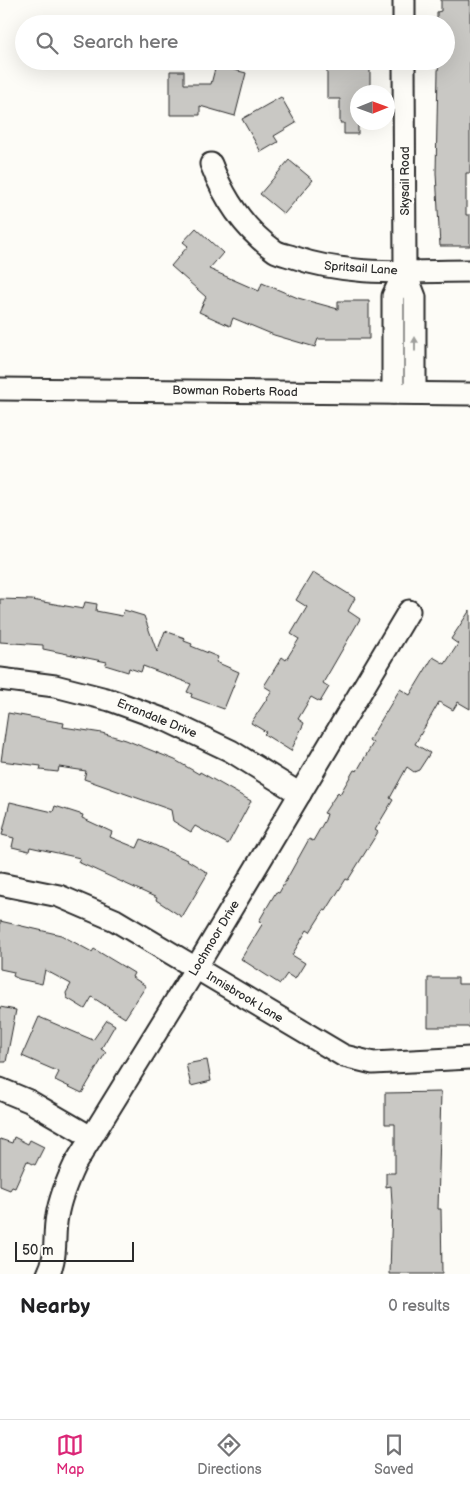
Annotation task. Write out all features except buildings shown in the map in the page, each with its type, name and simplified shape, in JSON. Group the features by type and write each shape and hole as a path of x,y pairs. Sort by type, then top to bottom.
{"street":[{"path":"404,0 404,15"},
{"name":"Skysail Road","path":"404,70 405,271 415,297 415,393"},
{"name":"Spritsail Lane","path":"211,164 220,189 240,219 276,252 314,265 342,269 470,271"},
{"name":"Skysail Road","path":"392,393 393,296 405,271"},
{"name":"Bowman Roberts Road","path":"0,389 470,394"},
{"name":"Lochmoor Drive","path":"48,1274 54,1255 56,1218 62,1191 75,1164 196,968 409,611"},
{"name":"Errandale Drive","path":"0,679 55,686 110,700 168,721 232,751 300,794"},
{"name":"Innisbrook Lane","path":"0,884 59,896 115,920 344,1056 374,1063 470,1058"},
{"path":"0,1089 29,1102 91,1137"}]}
